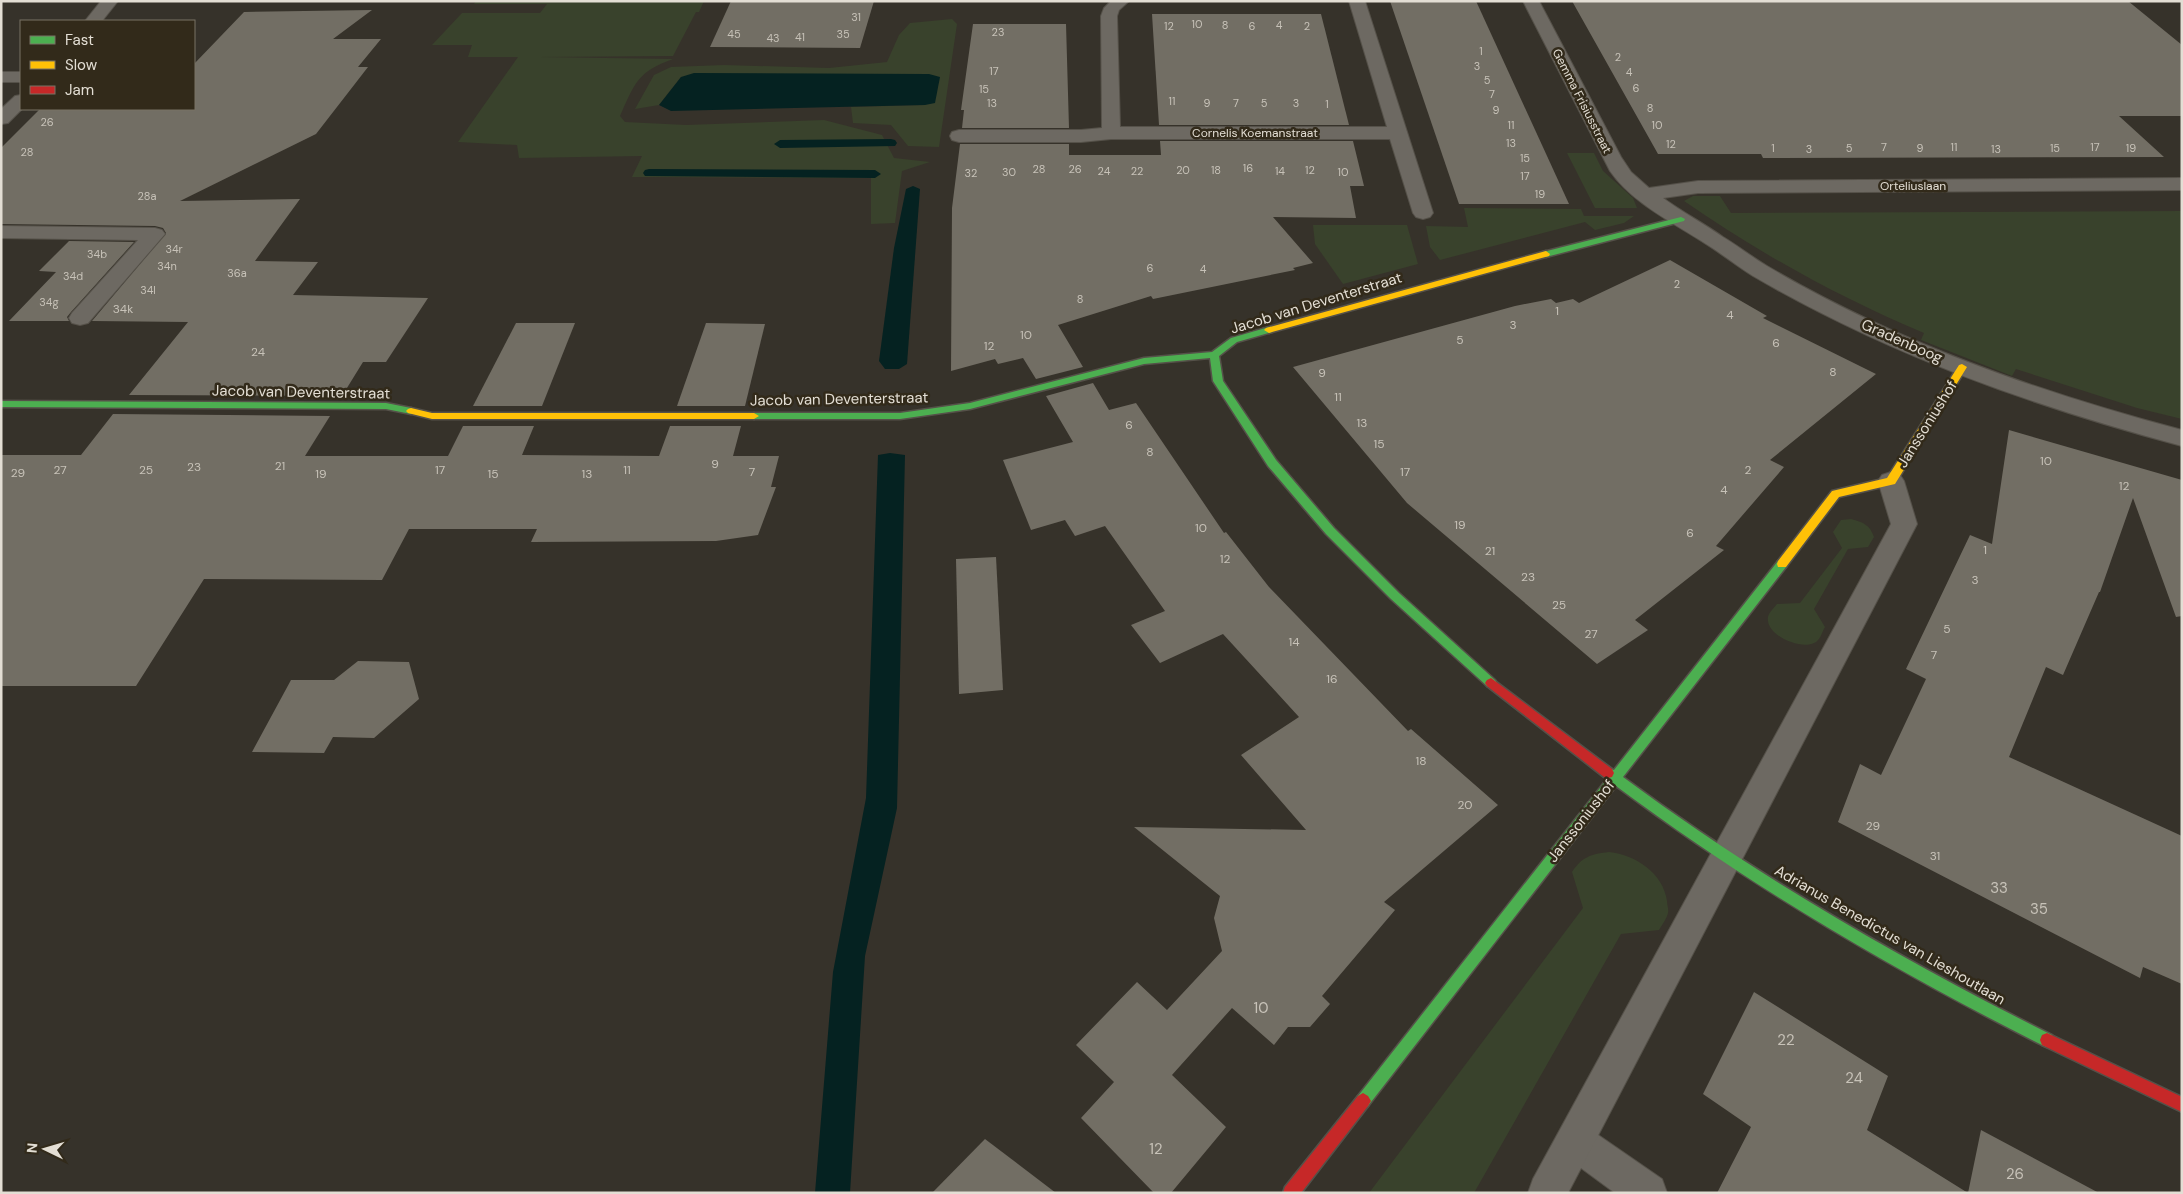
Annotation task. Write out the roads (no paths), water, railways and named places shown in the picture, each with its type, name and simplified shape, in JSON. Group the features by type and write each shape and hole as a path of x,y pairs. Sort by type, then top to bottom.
{"street":[{"path":"94,20 110,1"},
{"path":"1111,133 1109,16 1112,8 1121,1"},
{"path":"1358,1 1423,213"},
{"name":"Gemma Frisiusstraat","path":"1531,1 1611,157 1625,177 1645,194"},
{"path":"1,76 20,77"},
{"path":"1,119 20,101"},
{"name":"Cornelis Koemanstraat","path":"959,136 1081,136 1111,133 1399,133"},
{"name":"Orteliuslaan","path":"1645,194 1698,187 2182,184"},
{"name":"Gradenboog","path":"1645,194 1759,270 1851,319 1962,367 2090,412 2182,438"},
{"name":"Jacob van Deventerstraat","path":"1,404 386,406 432,416 900,416 970,406 1144,361 1214,356 1234,340 1450,279 1609,240 1681,219"},
{"path":"1,232 155,234 80,318"},
{"name":"Adrianus Benedictus van Lieshoutlaan","path":"1214,356 1218,381 1272,463 1330,531 1395,596 1484,676 1614,779 1665,817 1810,910 1957,994 2182,1105"},
{"name":"Janssoniushof","path":"1291,1193 1836,494 1891,481 1962,367"},
{"name":"Janssoniushof","path":"1547,1193 1725,856 1904,524 1891,481"},
{"path":"1575,1141 1648,1193"}],"water":[{"path":"694,73 929,74 940,77 935,103 925,105 671,111 659,105 681,77"},
{"path":"913,186 920,189 907,364 899,369 885,369 879,361 894,248 906,189"},
{"path":"890,453 905,455 897,808 865,956 850,1193 815,1193 833,972 866,798 878,455"}],"waterway":[{"path":"780,144 891,143"},
{"path":"649,173 875,174"}]}
